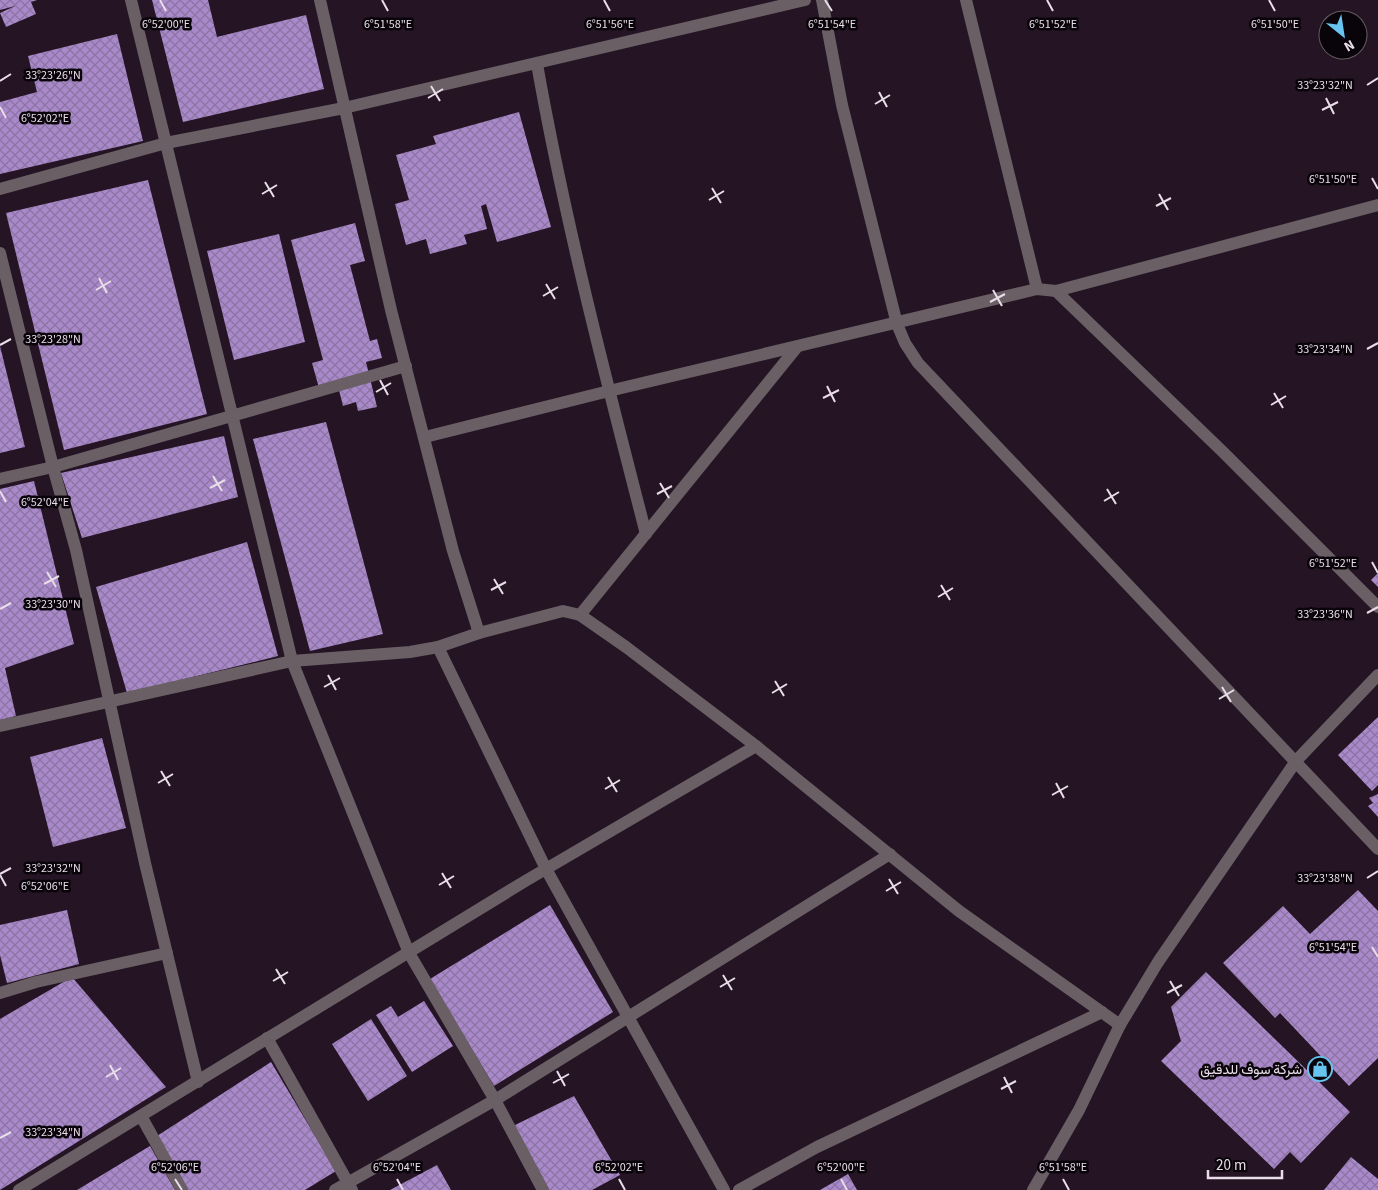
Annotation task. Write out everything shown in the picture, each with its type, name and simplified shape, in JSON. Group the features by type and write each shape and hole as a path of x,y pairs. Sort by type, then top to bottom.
{"street":[{"path":"131,0 292,662 409,952 495,1100 543,1190"},
{"path":"320,0 391,310 426,437 454,552 480,633"},
{"path":"0,189 166,143 344,108 805,0"},
{"path":"822,0 842,105 897,324 905,343 918,363 1378,849"},
{"path":"966,0 1037,290"},
{"path":"537,64 552,148 609,391 646,534"},
{"path":"426,437 609,391 1037,290 1056,291 1378,205"},
{"path":"0,253 53,467 76,550 111,700 145,863 198,1082"},
{"path":"1056,291 1378,607"},
{"path":"580,615 797,347"},
{"path":"0,479 53,467 406,366"},
{"path":"0,726 111,700 292,662 410,652 438,647 480,633 563,611 580,615 626,647 756,746 959,911 1120,1025"},
{"path":"438,647 546,869 724,1190"},
{"path":"1033,1190 1079,1110 1120,1025 1158,962 1296,761 1378,675"},
{"path":"19,1190 546,869 756,746"},
{"path":"335,1190 350,1186 495,1100 890,854"},
{"path":"0,993 36,982 167,953"},
{"path":"739,1190 817,1147 1102,1012"},
{"path":"267,1038 350,1186"},
{"path":"140,1116 182,1190"}],"building":[{"path":"0,0 37,0 31,2 36,14 6,27 0,13 15,6 0,10"},
{"path":"152,0 208,0 217,37 306,15 324,89 183,122"},
{"path":"117,34 143,141 0,174 0,102 37,92 28,56"},
{"path":"519,112 551,227 497,242 486,204 481,206 487,229 464,235 467,244 430,254 426,239 406,245 395,204 409,200 396,155 436,144 433,136"},
{"path":"148,180 207,414 64,450 6,213"},
{"path":"355,223 365,261 350,265 370,341 377,339 382,358 366,362 377,407 358,411 356,402 343,406 339,390 321,395 312,363 323,360 291,240"},
{"path":"279,234 305,342 234,360 207,251"},
{"path":"0,346 25,447 0,453"},
{"path":"326,422 383,634 310,651 253,439"},
{"path":"224,436 238,497 82,538 61,473"},
{"path":"34,481 74,644 5,668 16,716 0,720 0,489"},
{"path":"247,542 278,656 127,693 96,587"},
{"path":"1378,573 1378,587 1371,580"},
{"path":"1378,717 1378,785 1372,791 1338,755"},
{"path":"102,738 126,828 53,847 30,757"},
{"path":"1378,794 1378,817 1368,806 1373,803 1369,798"},
{"path":"1358,890 1378,911 1378,1058 1349,1086 1280,1013 1275,1018 1223,963 1283,906 1310,934"},
{"path":"550,905 613,1012 494,1086 430,979"},
{"path":"67,910 79,964 7,983 0,955 0,925"},
{"path":"1206,972 1350,1112 1301,1163 1290,1152 1274,1169 1161,1061 1181,1041 1171,1007"},
{"path":"72,977 166,1087 0,1190 0,1019"},
{"path":"424,1001 453,1046 412,1072 376,1015 391,1006 398,1017"},
{"path":"371,1019 407,1076 368,1101 332,1044"},
{"path":"271,1062 336,1171 305,1190 188,1190 157,1136"},
{"path":"574,1096 620,1175 592,1190 544,1190 511,1127"},
{"path":"150,1146 175,1190 77,1190"},
{"path":"1351,1157 1378,1179 1378,1190 1324,1190"},
{"path":"437,1165 451,1190 390,1190"},
{"path":"848,1174 857,1190 820,1190"}],"place":[{"name":"شركة سوف للدقيق","path":"1320,1069"}]}
